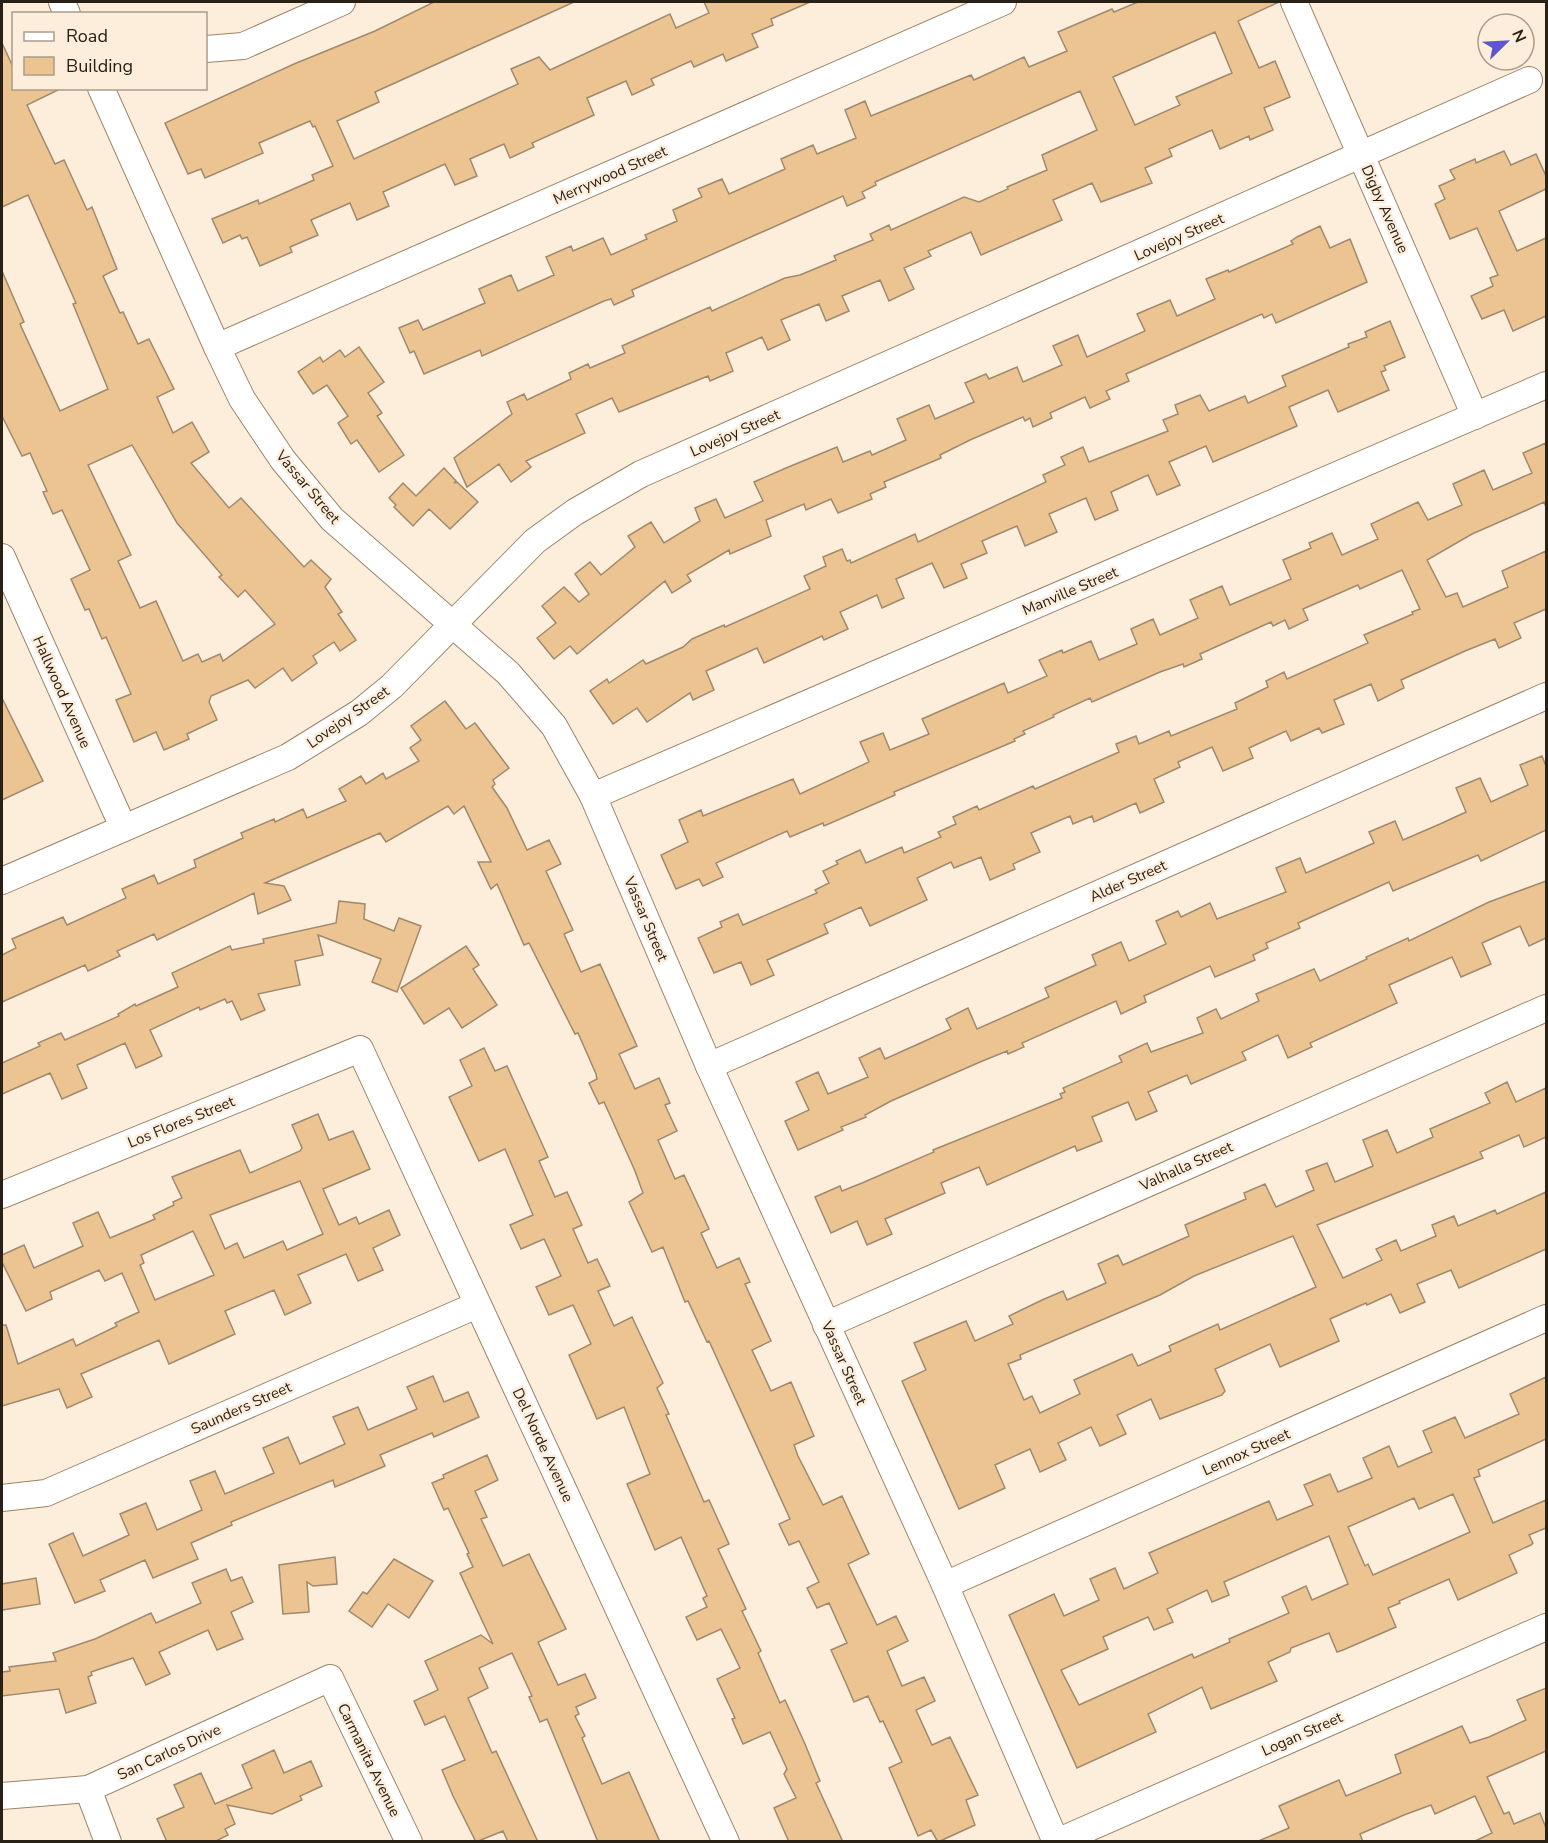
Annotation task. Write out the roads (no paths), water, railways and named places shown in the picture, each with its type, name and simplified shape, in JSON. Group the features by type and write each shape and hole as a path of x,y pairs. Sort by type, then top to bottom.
{"street":[{"path":"207,50 243,46 338,2"},
{"name":"Merrywood Street","path":"217,347 1004,2"},
{"name":"Digby Avenue","path":"1294,2 1475,416"},
{"name":"Lovejoy Street","path":"2,881 288,757 325,736 392,686 536,541 574,512 641,474 1529,80"},
{"name":"Vassar Street","path":"102,90 242,399 283,460 325,510 508,673 554,726 592,796 710,1066 945,1585 1056,1842"},
{"name":"Manville Street","path":"592,796 1546,385"},
{"name":"Hallwood Avenue","path":"2,557 123,827"},
{"name":"Alder Street","path":"710,1066 1546,696"},
{"name":"Valhalla Street","path":"826,1325 1546,1008"},
{"name":"Los Flores Street","path":"2,1195 360,1049"},
{"name":"Del Norde Avenue","path":"360,1049 726,1842"},
{"name":"Saunders Street","path":"2,1498 46,1493 477,1305"},
{"name":"Lennox Street","path":"945,1585 1546,1318"},
{"name":"Logan Street","path":"1056,1842 1546,1627"},
{"name":"San Carlos Drive","path":"2,1796 88,1789 330,1678"},
{"name":"Carmanita Avenue","path":"330,1678 409,1842"},
{"path":"88,1789 108,1842"}]}
